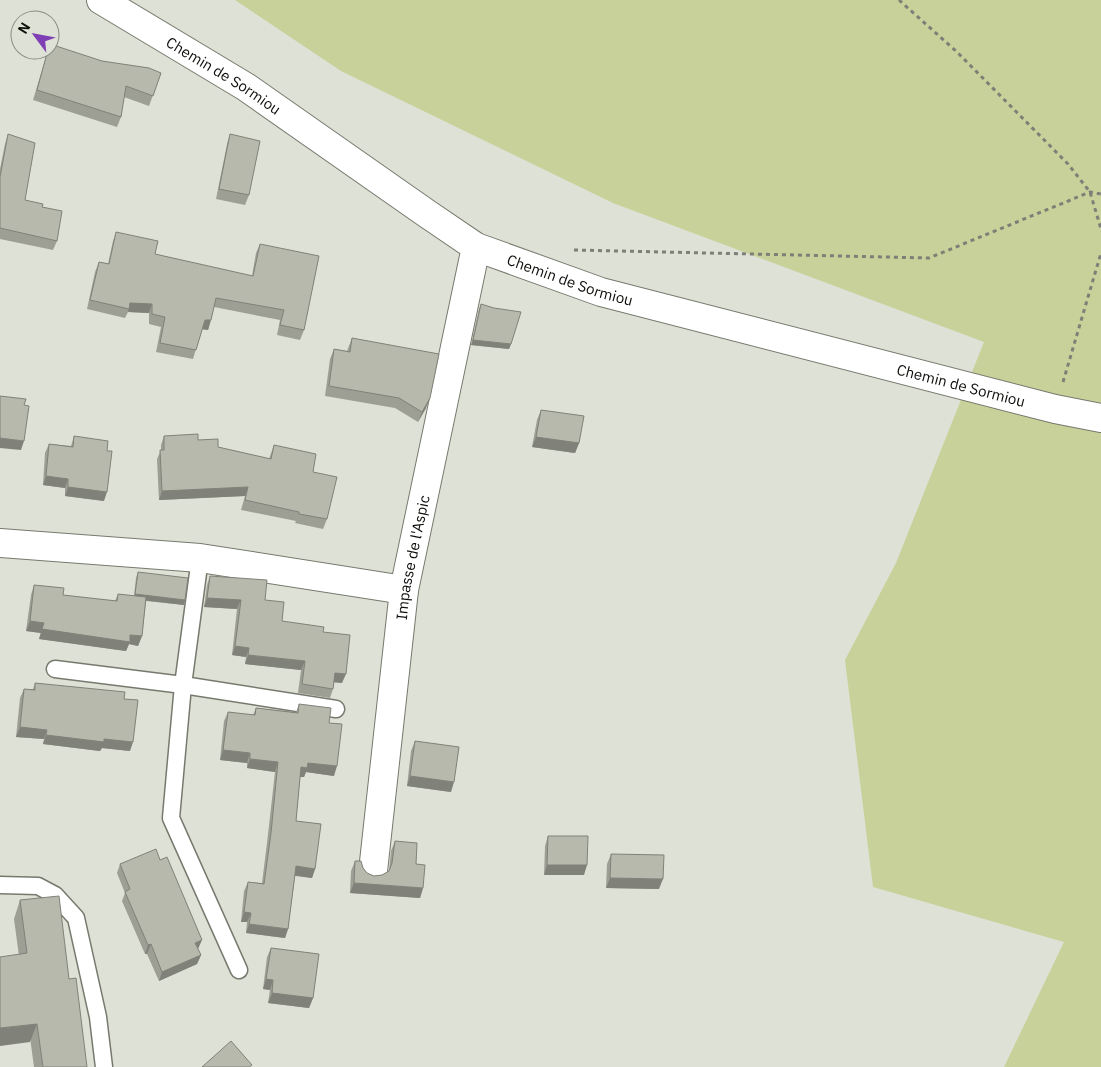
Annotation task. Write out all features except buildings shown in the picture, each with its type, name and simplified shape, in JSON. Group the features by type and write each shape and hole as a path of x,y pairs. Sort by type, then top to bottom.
{"street":[{"name":"Chemin de Sormiou","path":"101,0 246,87 476,247 601,292 1055,409 1101,418"},
{"name":"Impasse de l'Aspic","path":"373,871 404,590 476,247"},
{"path":"0,543 200,558 404,590"}],"lane":[{"path":"200,558 183,685 171,818 239,970"},
{"path":"55,669 183,685 336,709"},
{"path":"0,885 38,886 55,895 76,918 98,1017 104,1067"}],"path":[{"path":"899,0 957,52 1068,164 1090,192 1101,229"},
{"path":"565,249 929,258 1090,192 1101,194"},
{"path":"1055,409 1101,253"}],"green space":[{"path":"235,0 1101,0 1101,1067 1004,1067 1064,942 873,887 845,660 896,563 984,342 613,203 341,71"}]}
